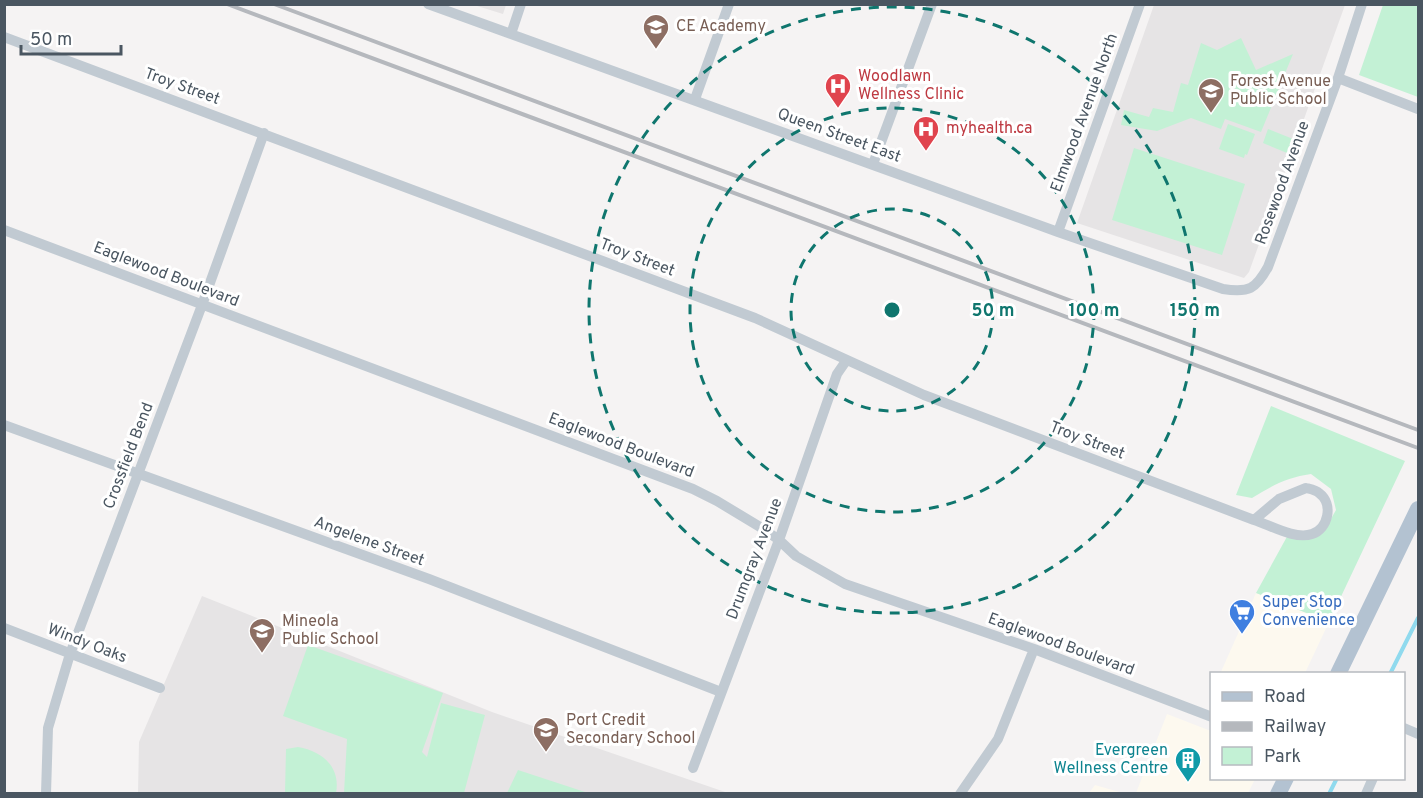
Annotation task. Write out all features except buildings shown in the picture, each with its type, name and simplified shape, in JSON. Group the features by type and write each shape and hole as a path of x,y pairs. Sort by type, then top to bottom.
{"main road":[{"path":"1339,672 1419,509"},
{"path":"1278,794 1285,780"}],"street":[{"name":"Queen Street East","path":"428,4 1058,232 1223,289 1241,292"},
{"path":"511,34 521,4"},
{"path":"695,99 729,4"},
{"path":"873,165 932,4"},
{"name":"Elmwood Avenue North","path":"1058,232 1140,4"},
{"name":"Rosewood Avenue","path":"1241,292 1255,286 1268,267 1338,78 1362,4"},
{"name":"Troy Street","path":"4,37 755,318 924,395 1254,520 1299,535 1311,535 1322,529 1327,520 1327,506 1319,492 1306,488 1279,500 1254,520"},
{"path":"1338,78 1419,110"},
{"name":"Crossfield Bend","path":"46,794 48,728 70,654 202,305 264,133"},
{"name":"Eaglewood Boulevard","path":"4,231 693,489 725,505 779,540 796,556 845,584 1034,649 1210,716"},
{"name":"Drumgray Avenue","path":"693,768 779,540 837,374 846,361"},
{"name":"Angelene Street","path":"4,425 429,579 721,692"},
{"name":"Windy Oaks","path":"4,628 160,688"},
{"path":"960,794 998,739 1034,649"},
{"path":"1405,728 1419,734"}],"shaded area":[{"path":"474,5 506,5 503,14"},
{"name":"Forest Avenue Public School","path":"1154,5 1345,5 1249,272 1244,278 1077,223"},
{"path":"1256,593 1329,622 1305,672 1221,672"},
{"name":"Mineola Public School","path":"202,596 492,712 728,793 138,794 139,742"},
{"path":"1167,714 1210,731 1210,780 1254,780 1248,793 1136,793"},
{"path":"1095,785 1123,793 1089,793"}],"green space":[{"path":"1383,5 1418,5 1418,97 1359,75"},
{"path":"1241,38 1256,70 1293,54 1261,132 1225,119 1221,129 1191,118 1157,131 1121,125 1124,110 1149,117 1153,108 1173,112 1181,83 1188,85 1201,43 1217,50"},
{"path":"1228,124 1255,134 1244,158 1219,149"},
{"path":"1268,129 1293,139 1287,153 1263,143"},
{"path":"1134,148 1245,184 1222,255 1112,220"},
{"path":"1271,406 1405,461 1329,622 1256,593 1289,533 1324,531 1336,510 1331,489 1311,474 1280,483 1252,498 1236,495"},
{"path":"308,645 443,693 422,752 427,757 441,703 485,715 464,793 344,793 347,739 283,716"},
{"path":"298,747 322,756 333,768 336,775 336,793 285,793 286,749"},
{"path":"518,770 588,793 507,793"}],"waterway":[{"path":"1391,672 1418,618"},
{"path":"1329,794 1336,780"}],"railway":[{"path":"227,4 1418,448"},
{"path":"274,4 1418,430"}],"place":[{"name":"CE Academy","path":"656,50"},
{"name":"Woodlawn Wellness Clinic","path":"838,109"},
{"name":"Forest Avenue Public School","path":"1211,114"},
{"name":"myhealth.ca","path":"926,152"},
{"name":"Super Stop Convenience","path":"1242,635"},
{"name":"Mineola Public School","path":"262,654"},
{"name":"Port Credit Secondary School","path":"546,753"},
{"name":"Evergreen Wellness Centre","path":"1188,783"}]}
